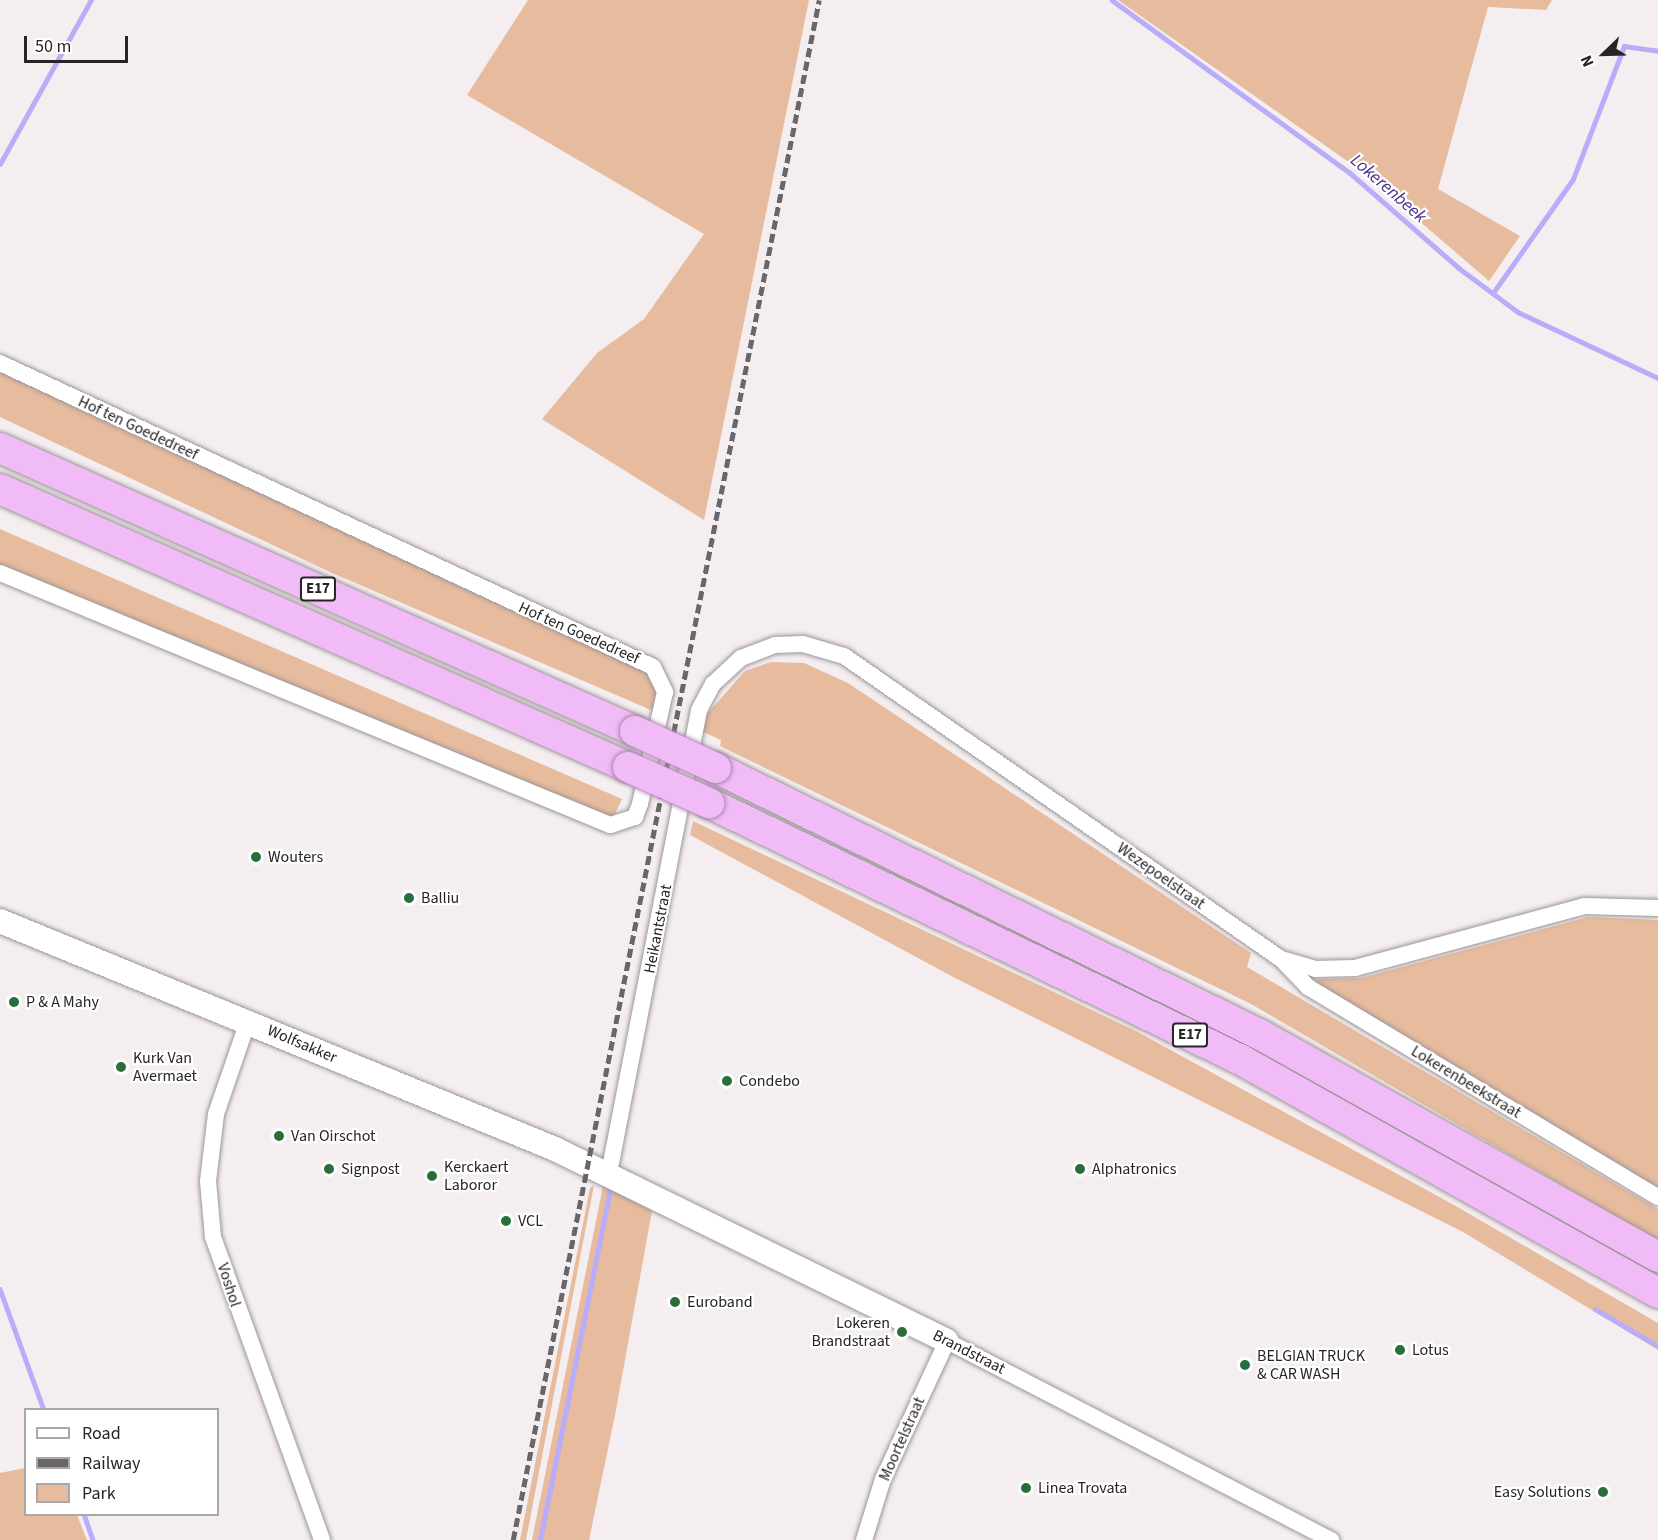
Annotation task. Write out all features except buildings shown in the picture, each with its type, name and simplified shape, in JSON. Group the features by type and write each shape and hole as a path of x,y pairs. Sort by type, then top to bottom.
{"highway":[{"path":"0,431 30,446 76,481"},
{"name":"E17","path":"0,448 716,768 1259,1034 1658,1257"},
{"name":"E17","path":"0,489 709,803 1241,1060 1658,1293"}],"street":[{"name":"Hof ten Goededreef","path":"0,363 653,667 665,692 640,804 635,817 610,825 0,573"},
{"name":"Wezepoelstraat","path":"709,690 741,658 775,645 802,644 844,656 1281,959 1315,969 1355,968 1584,906 1658,908"},
{"name":"Heikantstraat","path":"602,1173 611,1163 694,728 709,690"},
{"name":"Wolfsakker","path":"0,921 248,1022 602,1173"},
{"name":"Lokerenbeekstraat","path":"1281,959 1308,987 1658,1197"},
{"name":"Voshol","path":"248,1022 216,1114 208,1180 213,1237 322,1540"},
{"name":"Brandstraat","path":"602,1173 947,1341 1331,1540"},
{"name":"Moortelstraat","path":"864,1540 883,1479 947,1341"}],"green space":[{"path":"528,0 809,0 704,520 542,419 597,353 644,319 704,234 467,95"},
{"path":"1118,0 1552,0 1546,10 1488,7 1438,189 1520,236 1489,281 1360,170"},
{"path":"0,369 655,673 658,713 330,572 0,417"},
{"path":"0,529 622,799 611,822 0,568"},
{"path":"771,662 804,663 848,683 1251,953 1247,967 1658,1209 1658,1241 1251,1004 720,746 721,740 703,732 707,714 745,671"},
{"path":"693,821 1136,1031 1454,1205 1658,1323 1658,1350 1463,1232 955,978 690,835"},
{"path":"1588,917 1658,920 1658,1188 1314,984 1318,979 1361,978"},
{"path":"604,1181 652,1211 615,1415 589,1540 532,1540"},
{"path":"594,1185 526,1540 520,1540 590,1188"},
{"path":"24,1468 24,1516 77,1516 87,1540 0,1540 0,1473"}],"waterway":[{"path":"0,164 91,0"},
{"name":"Lokerenbeek","path":"1112,0 1349,172 1459,268 1518,312 1658,378"},
{"path":"1493,293 1573,179 1624,46 1658,51"},
{"path":"540,1540 610,1190"},
{"path":"0,1289 43,1408"},
{"path":"1595,1309 1658,1346"},
{"path":"85,1516 93,1540"}],"railway":[{"path":"513,1540 819,0"}],"place":[{"name":"Wouters","path":"256,857"},
{"name":"Balliu","path":"409,898"},
{"name":"P & A Mahy","path":"14,1002"},
{"name":"Kurk Van Avermaet","path":"121,1067"},
{"name":"Condebo","path":"727,1081"},
{"name":"Van Oirschot","path":"279,1136"},
{"name":"Signpost","path":"329,1169"},
{"name":"Alphatronics","path":"1080,1169"},
{"name":"Kerckaert Laboror","path":"432,1176"},
{"name":"VCL","path":"506,1221"},
{"name":"Euroband","path":"675,1302"},
{"name":"Lokeren Brandstraat","path":"902,1332"},
{"name":"Lotus","path":"1400,1350"},
{"name":"BELGIAN TRUCK & CAR WASH","path":"1245,1365"},
{"name":"Linea Trovata","path":"1026,1488"},
{"name":"Easy Solutions","path":"1603,1492"}]}
